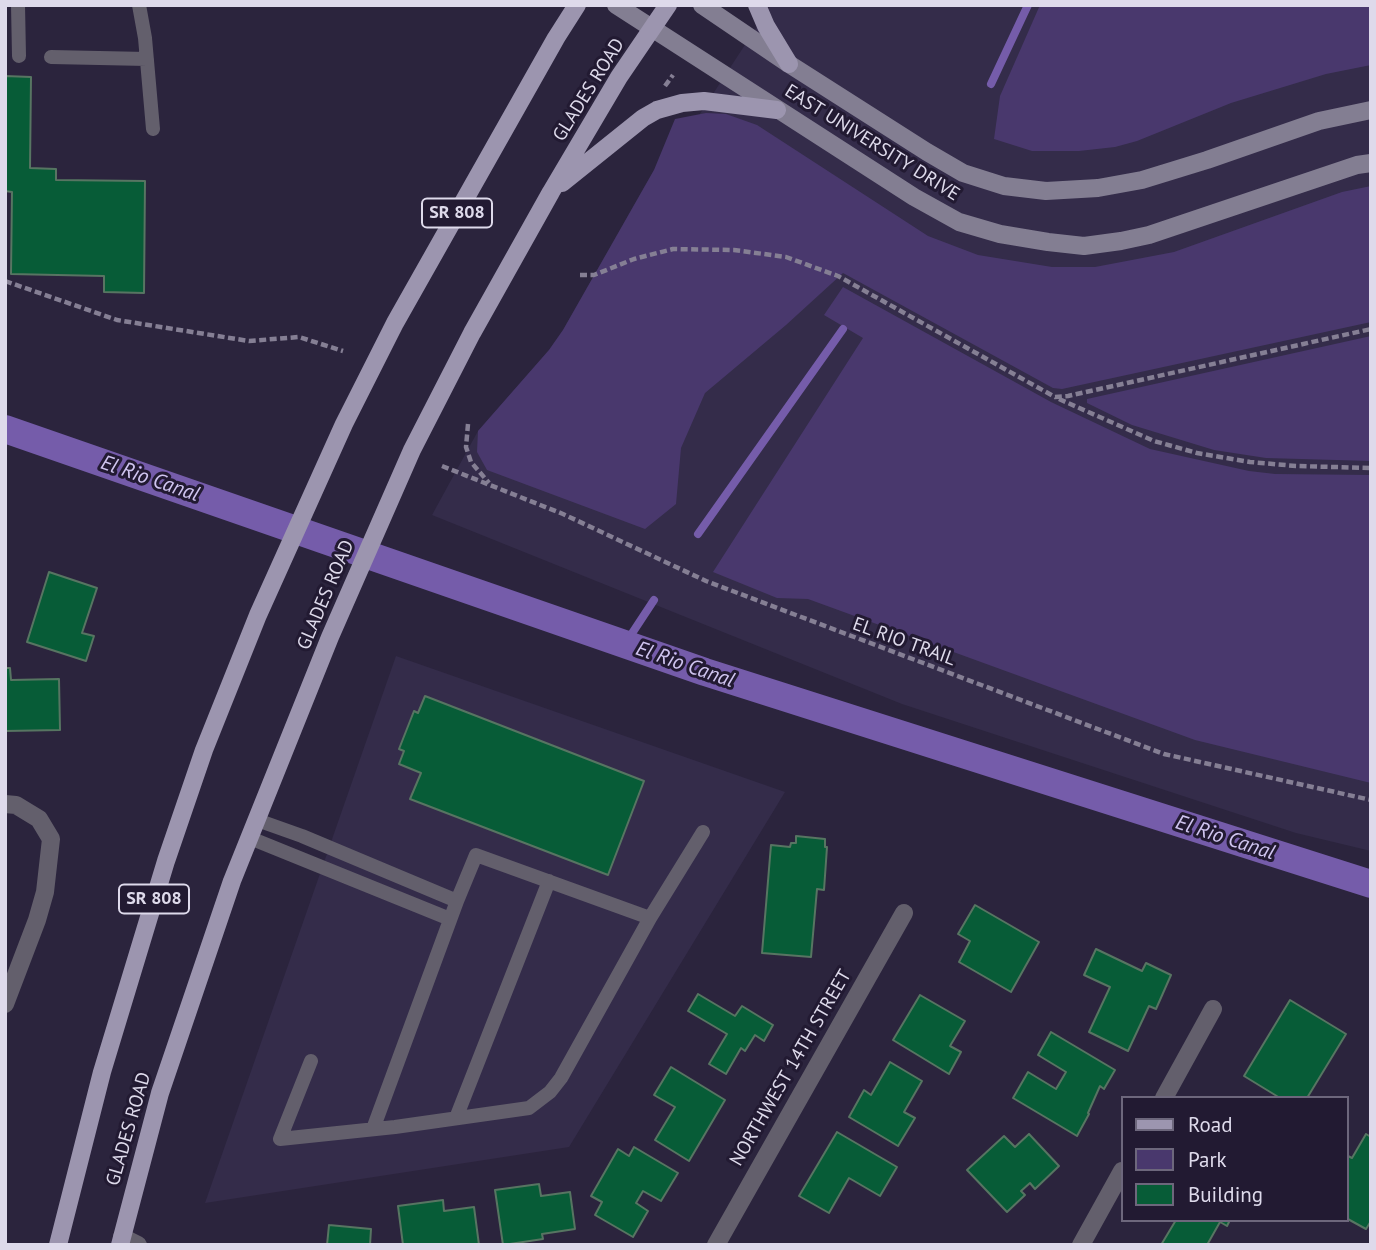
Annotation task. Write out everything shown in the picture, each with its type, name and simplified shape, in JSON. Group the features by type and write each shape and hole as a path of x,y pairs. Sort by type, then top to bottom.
{"main road":[{"name":"GLADES ROAD","path":"58,1245 102,1072 166,860 204,750 258,615 344,424 395,323 577,5"},
{"name":"GLADES ROAD","path":"126,1242 160,1093 232,881 330,637 412,450 472,333 619,77 668,5"},
{"path":"757,5 766,26 789,64"},
{"path":"551,192 643,118 657,110 682,103 705,101 776,110"}],"street":[{"name":"EAST UNIVERSITY DRIVE","path":"616,5 914,197 960,222 1000,234 1048,243 1084,246 1140,237 1371,163"},
{"name":"EAST UNIVERSITY DRIVE","path":"702,5 789,64 963,173 1004,186 1046,191 1098,188 1142,180 1319,121 1371,110"},
{"path":"5,804 16,805 39,819 51,839 45,892 5,1004"},
{"name":"NORTHWEST 14TH STREET","path":"716,1245 904,913"},
{"path":"1165,1096 1213,1009"},
{"path":"1081,1245 1120,1175"}],"lane":[{"path":"18,5 19,56"},
{"path":"139,5 153,129"},
{"path":"51,57 147,59"},
{"path":"257,820 457,901"},
{"path":"311,1061 280,1139 529,1108 550,1092 561,1078 650,918 703,832"},
{"path":"250,838 450,919"},
{"path":"373,1129 476,855 650,918"},
{"path":"456,1118 549,881"}],"path":[{"path":"665,87 673,75"},
{"path":"580,275 594,275 634,259 673,249 724,249 786,257 838,276 1055,397 1154,441 1197,453 1250,462 1371,468"},
{"path":"5,281 117,320 249,341 299,337 343,351"},
{"path":"1055,397 1371,329"},
{"path":"468,424 466,447 471,462 492,486"},
{"name":"EL RIO TRAIL","path":"442,466 563,514 706,582 1164,754 1371,800"}],"shaded area":[{"path":"771,5 1371,5 1371,851 1296,833 902,704 432,515 478,431 549,350 563,330 654,170 692,126"},
{"path":"396,656 785,792 569,1147 205,1203"}],"green space":[{"path":"1040,5 1371,5 1371,65 1326,74 1231,103 1137,141 1115,147 1079,151 1032,151 994,139 1000,96"},
{"path":"706,113 726,114 757,125 928,236 978,255 1052,267 1095,267 1174,252 1342,192 1371,186 1371,322 1062,389 1053,388 843,273 705,393 681,448 676,504 645,529 487,470 477,452 478,431 549,350 563,330 654,170 675,119"},
{"path":"843,287 1051,402 1150,449 1249,471 1275,474 1371,475 1371,783 1195,740 808,599 777,598 713,572 863,338 824,315"},
{"path":"1371,336 1371,461 1266,458 1214,450 1132,425 1087,403 1087,399"}],"building":[{"path":"5,76 31,77 30,168 56,169 56,180 145,181 144,293 104,292 104,276 11,274 12,192 5,191"},
{"path":"49,572 97,588 82,633 94,636 86,661 27,642"},
{"path":"5,668 10,668 11,680 59,679 60,730 5,731"},
{"path":"425,696 644,781 608,875 410,799 421,773 399,764 404,751 399,749 414,711 418,713"},
{"path":"796,836 825,839 827,847 824,890 817,889 811,957 762,953 771,845 790,847 791,843 796,843"},
{"path":"975,905 1039,942 1011,992 959,962 970,941 958,934"},
{"path":"1096,949 1142,971 1146,963 1171,975 1156,1009 1149,1006 1128,1051 1089,1032 1110,987 1084,975"},
{"path":"698,994 735,1016 742,1006 773,1025 764,1041 755,1035 745,1051 741,1048 726,1074 709,1064 727,1034 688,1011"},
{"path":"920,995 965,1021 950,1046 961,1052 949,1074 893,1040"},
{"path":"1290,1000 1346,1034 1308,1096 1277,1096 1244,1076"},
{"path":"1051,1032 1115,1070 1104,1089 1100,1086 1077,1136 1013,1098 1028,1072 1056,1089 1066,1072 1038,1055"},
{"path":"890,1062 922,1081 904,1112 915,1118 898,1146 849,1117 864,1090 871,1095"},
{"path":"671,1067 725,1100 689,1161 655,1140 675,1107 654,1095"},
{"path":"837,1132 897,1167 880,1196 849,1178 829,1213 799,1196"},
{"path":"1029,1134 1059,1166 1035,1189 1030,1183 1021,1191 1025,1195 1007,1212 967,1170 1004,1136 1015,1147"},
{"path":"1366,1134 1371,1137 1371,1221 1366,1229 1348,1219 1348,1156 1352,1158"},
{"path":"634,1147 678,1173 661,1201 643,1191 636,1203 648,1211 633,1237 595,1215 602,1202 591,1196 618,1149 629,1156"},
{"path":"539,1184 541,1196 570,1192 575,1229 542,1234 543,1239 503,1245 495,1190"},
{"path":"443,1200 444,1211 474,1207 479,1245 403,1245 398,1206"},
{"path":"1175,1222 1220,1222 1207,1245 1161,1245"},
{"path":"329,1225 371,1229 370,1245 327,1245"}],"waterway":[{"path":"991,84 1028,5"},
{"path":"698,534 843,329"},
{"name":"El Rio Canal","path":"5,429 705,672 1371,884"},
{"path":"625,644 654,600"}]}
